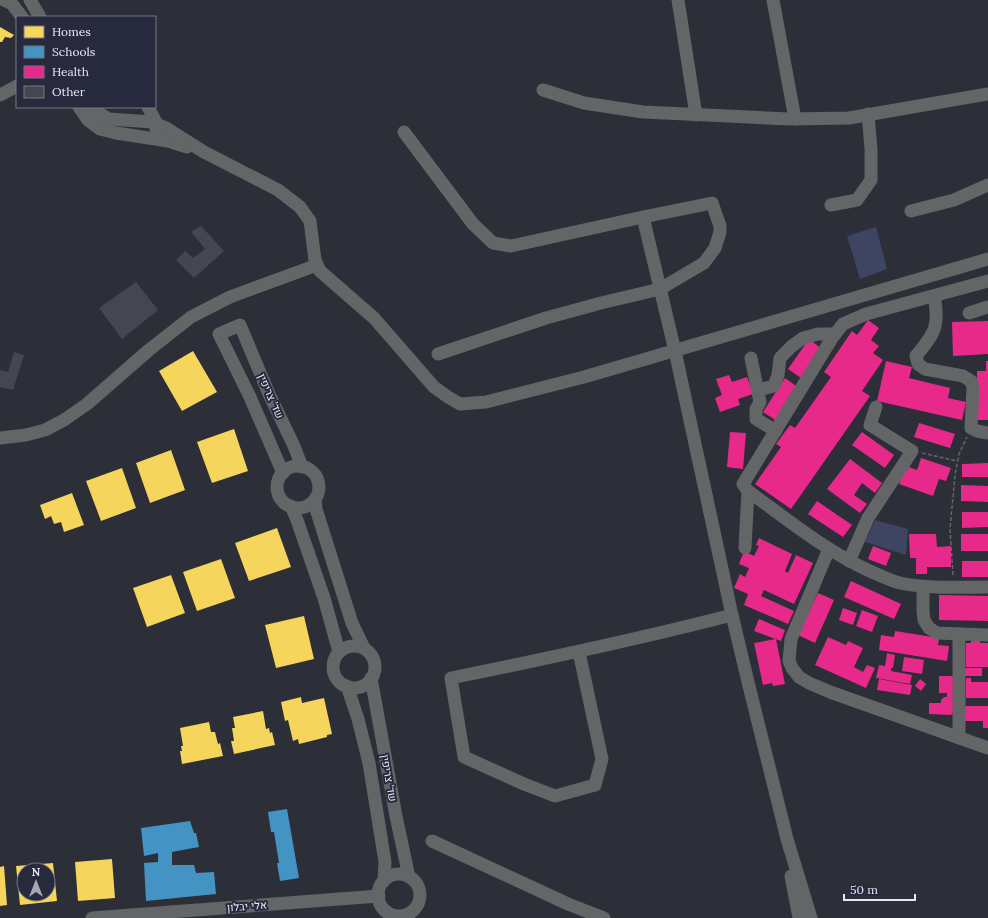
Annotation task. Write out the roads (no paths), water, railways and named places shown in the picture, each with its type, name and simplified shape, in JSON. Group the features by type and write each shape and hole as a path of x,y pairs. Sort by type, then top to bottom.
{"street":[{"path":"4,0 12,4 21,16"},
{"path":"30,0 39,16"},
{"path":"678,0 696,115"},
{"path":"777,1 795,119"},
{"path":"0,95 16,87"},
{"path":"543,90 584,103 643,112 795,119 849,118 988,94"},
{"path":"81,108 88,120 100,129 168,141 204,152"},
{"path":"95,108 97,112 109,119 140,121 157,124 166,128 204,152 278,190 300,207 310,221 315,260 320,272 374,318 434,386 460,404 486,402 584,377 988,259"},
{"path":"149,108 157,124 153,138"},
{"path":"831,206 857,200 871,180 871,149 868,114"},
{"path":"404,132 473,224 493,243 511,246 712,203 720,226 720,232 715,248 704,262 660,289 546,318 438,354"},
{"path":"911,211 954,200 988,185"},
{"path":"643,217 675,351 732,615 787,839 811,918"},
{"path":"0,438 26,435 45,430 64,420 87,404 149,350 191,317 230,297 317,265"},
{"path":"988,281 866,314 843,324 835,334 743,484 748,490 829,549 874,573 898,583 923,587 988,587"},
{"path":"934,296 937,320 934,330 916,356 918,364 925,369 964,376 971,381 974,387 971,428 988,433"},
{"path":"968,313 988,307"},
{"name":"שד' צריפין","path":"283,473 250,397 219,334 240,325 302,467"},
{"path":"758,390 774,386 778,374 780,358 797,342 803,338 818,334 835,334"},
{"path":"751,358 760,402 756,409 756,419 776,431"},
{"path":"849,561 868,518 912,451 870,425 876,407"},
{"path":"302,467 314,473 319,486 315,499 310,504 297,508 285,503 280,498 278,482 283,473 289,469 302,467"},
{"path":"745,548 748,490"},
{"path":"315,499 316,508 352,623 364,648"},
{"path":"291,506 324,598 339,652"},
{"path":"829,549 791,639 789,660 792,668 799,677 823,689 988,748"},
{"path":"923,587 924,620 929,628 937,634 988,635"},
{"path":"579,652 602,759 595,785 555,796 464,757 451,678 657,635 732,615"},
{"path":"958,634 960,738"},
{"path":"358,646 364,648 370,652 373,658 375,665 374,672 366,683 360,686 346,686 340,682 334,671 335,658 344,648 358,646"},
{"name":"שד' צריפין","path":"371,678 394,809 409,877"},
{"name":"שד' צריפין","path":"346,686 358,719 369,763 386,862 384,881"},
{"path":"787,839 787,854 799,918"},
{"path":"432,841 568,904 604,918"},
{"path":"396,875 409,877 415,881 420,894 420,900 416,912 398,916 387,914 382,906 379,896 380,886 384,881 396,875"},
{"name":"אלי יבלון","path":"92,918 134,916 379,896"}]}
